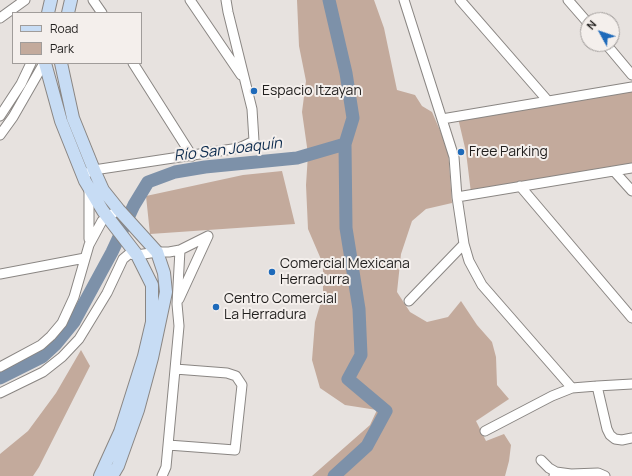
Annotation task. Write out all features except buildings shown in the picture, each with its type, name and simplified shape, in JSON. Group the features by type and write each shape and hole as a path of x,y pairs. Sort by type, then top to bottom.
{"main road":[{"path":"48,12 51,0"},
{"path":"68,12 71,0"},
{"path":"45,64 61,121 88,173 118,210 157,252 164,273 166,292 152,358 138,410 118,466 112,476"},
{"path":"61,64 73,118 88,173 90,188 108,217 137,255 152,286 152,322 144,356 120,432 100,476"}],"street":[{"path":"0,18 25,0"},
{"path":"93,0 101,12"},
{"path":"190,0 245,80"},
{"path":"88,173 239,148 254,141 252,109 226,0"},
{"path":"404,0 454,157 457,197 464,244 469,261 482,285 572,388"},
{"path":"460,0 548,101"},
{"path":"568,0 580,14"},
{"path":"613,52 632,75"},
{"path":"0,116 21,84 31,64"},
{"path":"0,135 21,105 44,64"},
{"path":"134,64 192,156"},
{"path":"442,119 632,87"},
{"path":"457,197 632,168"},
{"path":"614,171 632,191"},
{"path":"520,186 632,318"},
{"path":"89,244 90,188"},
{"path":"0,367 41,346 62,323 74,297 89,244 99,225 118,210"},
{"path":"0,393 43,372 62,357 79,339 107,293 123,259 129,254 137,255 180,250 208,236 177,304"},
{"path":"409,301 464,244"},
{"path":"162,476 166,467 179,326 177,304 180,250"},
{"path":"0,274 85,258"},
{"path":"152,293 166,292 177,304"},
{"path":"168,445 235,450 242,385 236,376 227,373 175,369"},
{"path":"485,431 552,396 572,388 632,384"},
{"path":"597,386 610,435 615,439 622,440 632,438"},
{"path":"541,460 555,474 598,473 605,476"}],"green space":[{"path":"297,0 374,0 384,28 397,90 415,95 422,106 432,112 448,149 452,203 426,209 412,221 401,254 397,292 410,312 427,322 448,317 461,301 477,325 492,342 496,357 497,385 509,399 476,421 486,441 504,434 511,445 505,476 312,476 370,425 377,410 345,405 320,388 312,360 315,322 323,295 323,264 308,229 306,185 308,154 302,112 306,81 299,46"},
{"path":"632,89 632,166 471,193 466,152 458,118"},
{"path":"282,171 295,224 150,234 146,196 243,175"},
{"path":"81,350 90,366 39,467 33,476 0,476 0,454 28,431 56,393"}],"waterway":[{"path":"329,0 346,73 353,118 345,144 346,228 359,309 361,355 348,379 386,411 367,446 334,476"},
{"name":"Río San Joaquín","path":"0,378 42,357 56,344 74,322 112,252 134,205 148,182 175,172 205,167 297,158 345,144"}],"place":[{"name":"Espacio Itzayan","path":"254,91"},
{"name":"Free Parking","path":"461,152"},
{"name":"Comercial Mexicana Herradurra","path":"272,272"},
{"name":"Centro Comercial La Herradura","path":"216,307"}]}
